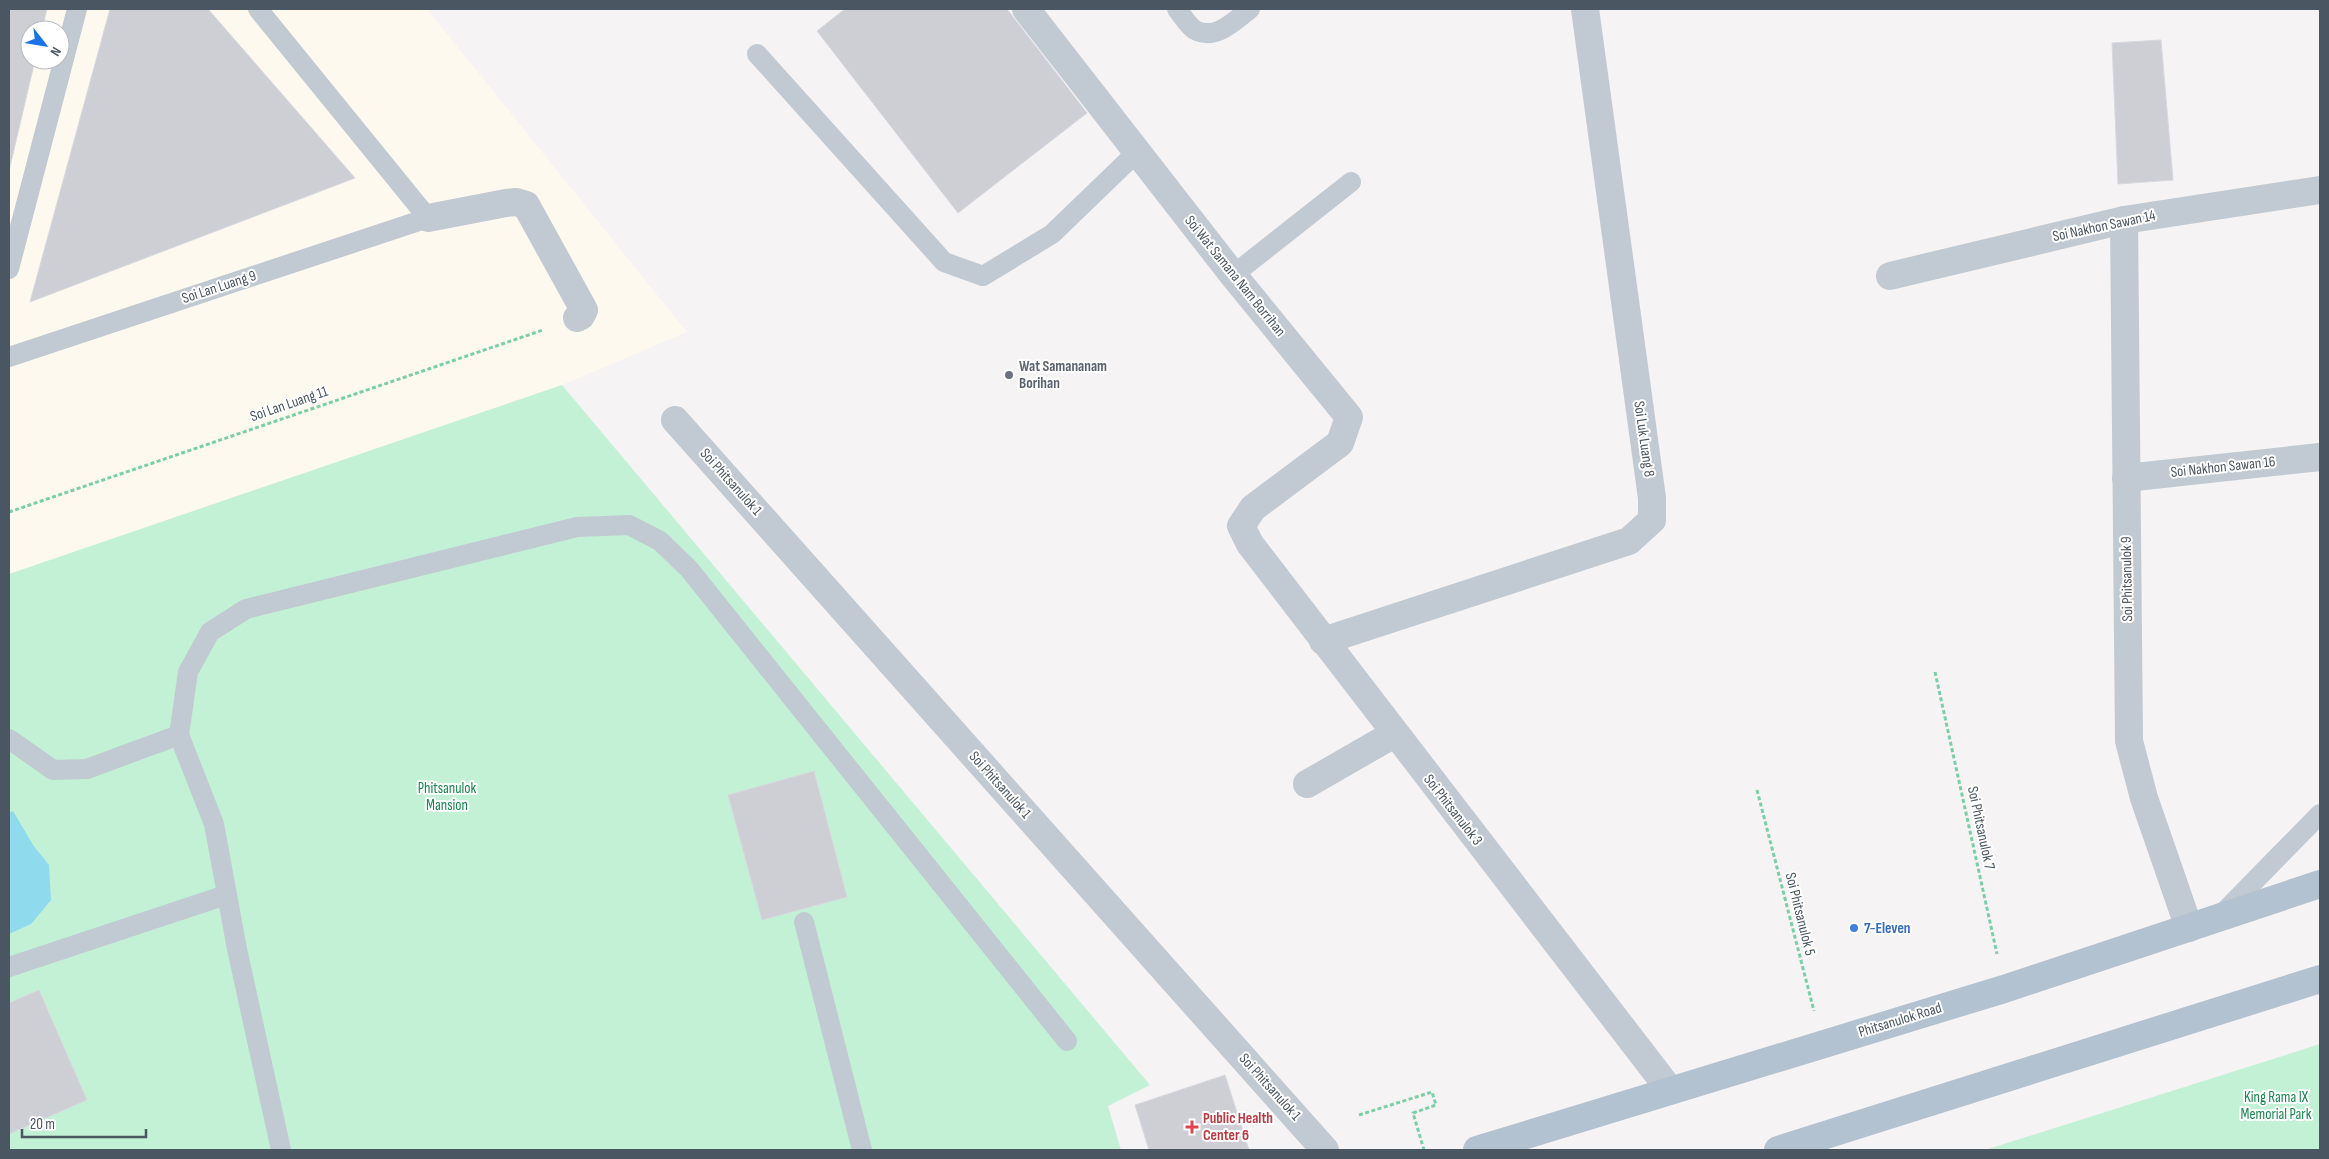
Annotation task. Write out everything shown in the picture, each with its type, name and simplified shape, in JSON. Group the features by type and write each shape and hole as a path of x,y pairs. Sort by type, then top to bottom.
{"main road":[{"name":"Phitsanulok Road","path":"1477,1150 1822,1043 2004,989 2320,884"},
{"path":"1778,1150 2320,979"}],"street":[{"name":"Soi Wat Samana Nam Borrihan","path":"1026,9 1232,275 1349,418 1340,443 1253,508 1240,526"},
{"name":"Soi Luk Luang 8","path":"1323,641 1629,541 1652,520 1652,498 1585,9"},
{"name":"Soi Nakhon Sawan 14","path":"1890,276 2124,220 2320,190"},
{"path":"428,218 506,203 516,202 526,205 584,310 581,316 576,318"},
{"name":"Soi Phitsanulok 9","path":"2124,220 2129,741 2144,798 2189,928"},
{"name":"Soi Phitsanulok 1","path":"675,420 1326,1150"},
{"name":"Soi Nakhon Sawan 16","path":"2126,478 2320,457"},
{"name":"Soi Phitsanulok 3","path":"1240,526 1250,544 1323,641 1670,1090"},
{"path":"1306,784 1394,734"}],"lane":[{"path":"9,269 77,9"},
{"path":"258,9 428,218"},
{"path":"1177,9 1194,30 1211,34 1220,31 1249,9"},
{"path":"757,54 944,262 983,276 1052,234 1137,152"},
{"path":"1232,275 1351,182"},
{"name":"Soi Lan Luang 9","path":"9,357 428,218"},
{"path":"281,1150 226,895 214,824 179,735 188,672 210,632 246,609 577,527 629,525 660,541 689,569 1067,1041"},
{"path":"9,739 53,770 87,769 179,735"},
{"path":"2217,919 2320,814"},
{"path":"9,967 226,895"},
{"path":"804,922 862,1150"}],"path":[{"name":"Soi Lan Luang 11","path":"9,512 576,318"},
{"name":"Soi Phitsanulok 7","path":"1935,672 2004,989"},
{"name":"Soi Phitsanulok 5","path":"1757,790 1822,1043"},
{"path":"1359,1115 1432,1092 1436,1105 1413,1113 1424,1150"}],"shaded area":[{"path":"9,9 427,9 687,332 562,385 9,574"}],"green space":[{"name":"Phitsanulok Mansion","path":"562,385 1150,1085 1108,1106 1121,1150 9,1150 9,574"},
{"name":"King Rama IX Memorial Park","path":"2320,1044 2320,1150 1985,1150"}],"water":[{"path":"13,811 33,845 49,865 51,900 31,924 9,934 9,813"}],"building":[{"path":"9,9 47,9 44,20 20,20 20,70 33,70 9,171"},
{"path":"110,9 208,9 355,178 30,302"},
{"path":"845,9 1007,9 1087,113 958,213 817,31"},
{"path":"2161,40 2173,180 2118,184 2112,43"},
{"path":"814,771 847,897 762,920 728,795"},
{"path":"39,990 87,1100 9,1134 9,1003"},
{"name":"Public Health Center 6","path":"1225,1075 1249,1150 1149,1150 1135,1105"}],"place":[{"name":"Wat Samananam Borihan","path":"1009,375"},
{"name":"7-Eleven","path":"1854,928"},
{"name":"Public Health Center 6","path":"1192,1127"}]}
